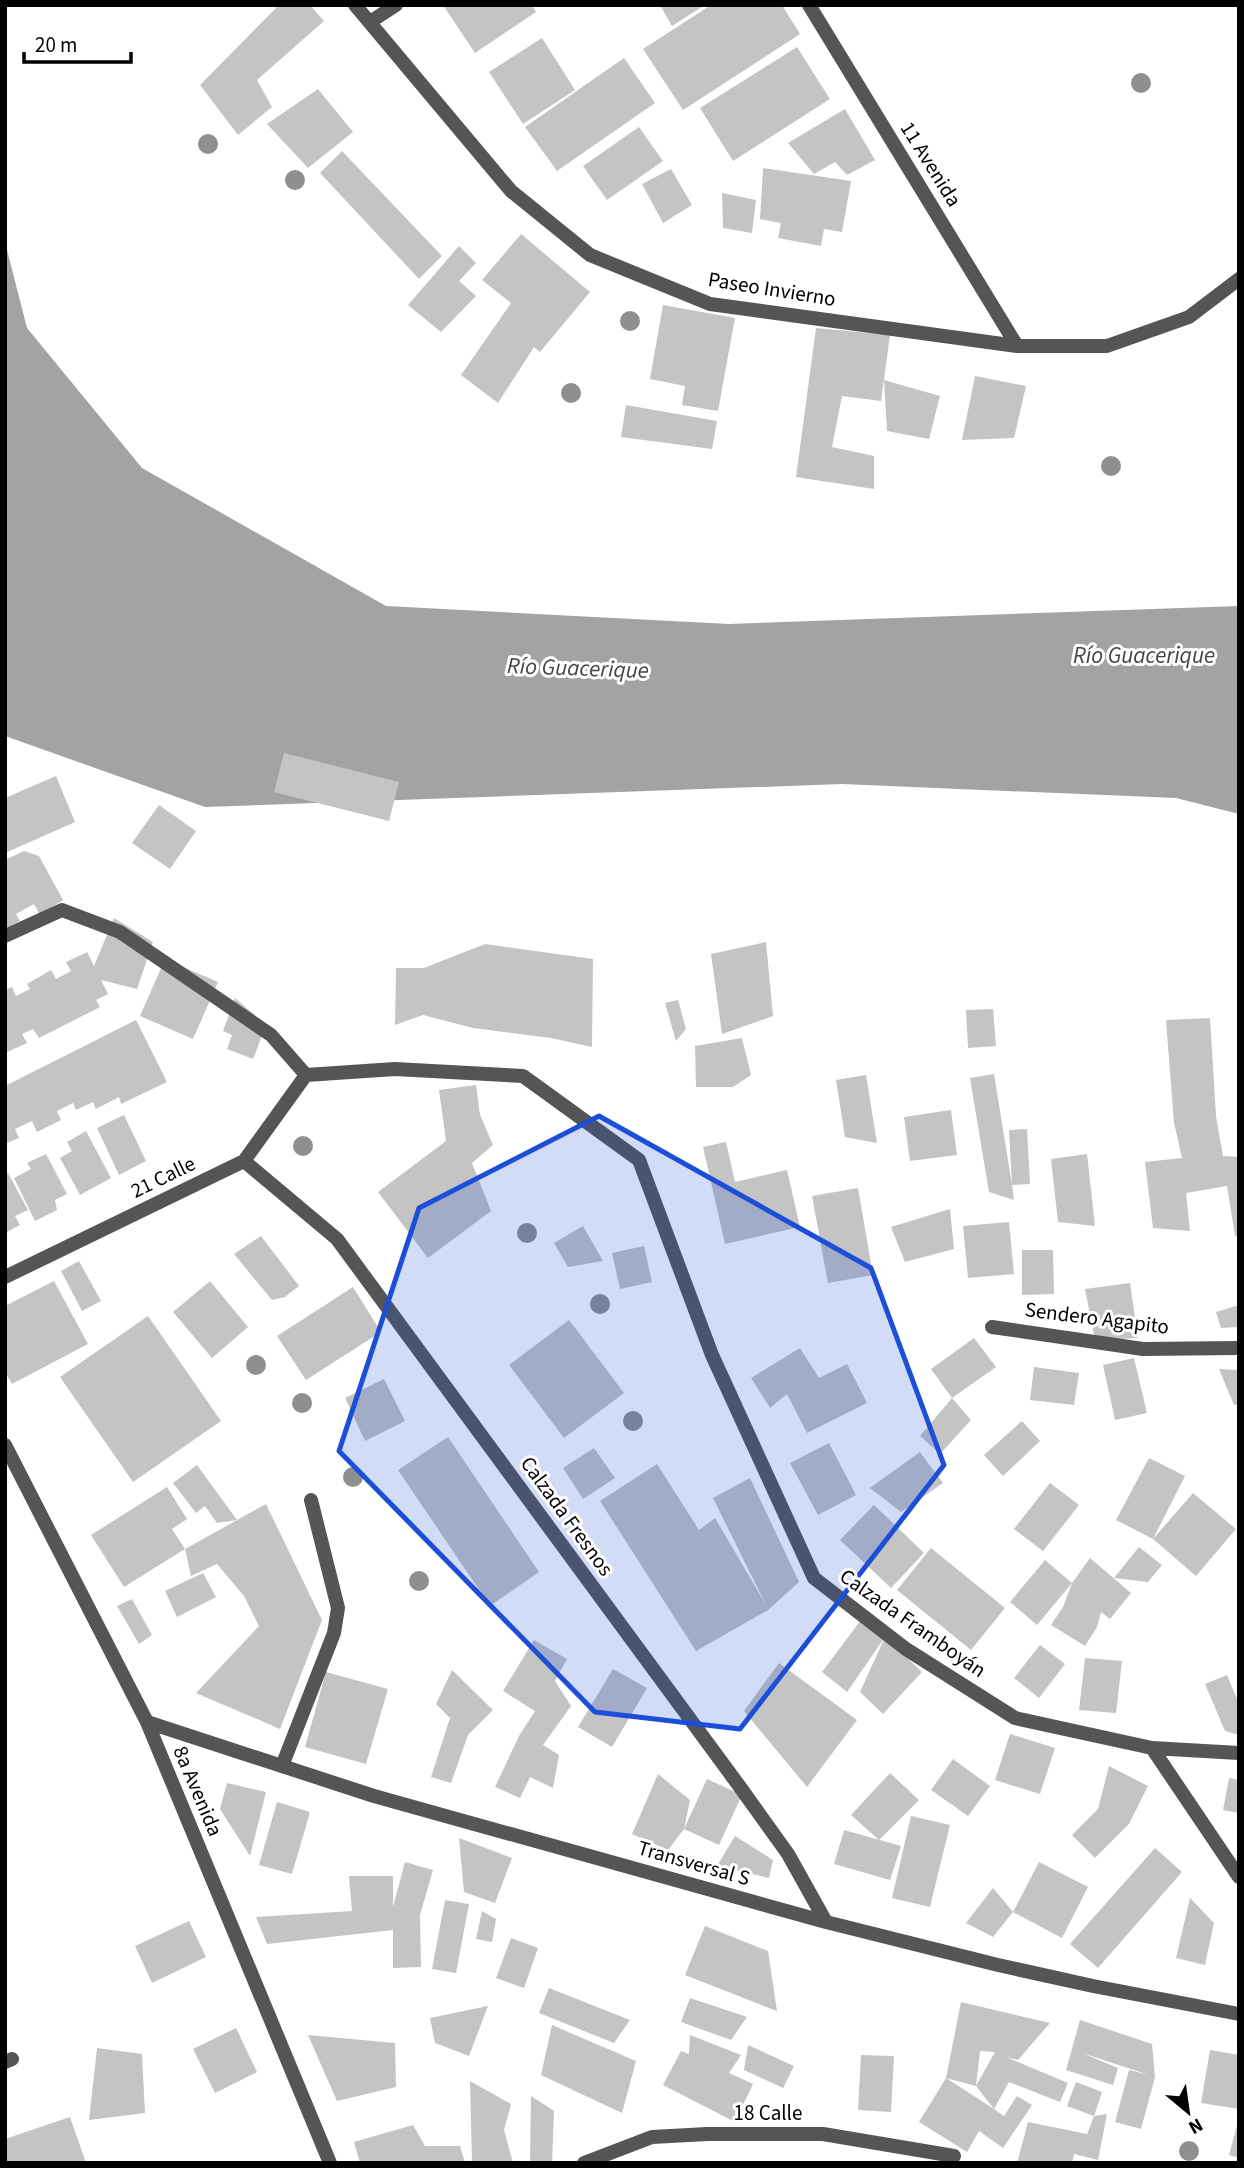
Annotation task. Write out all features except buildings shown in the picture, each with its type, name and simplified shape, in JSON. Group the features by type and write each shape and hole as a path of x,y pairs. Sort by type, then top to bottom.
{"street":[{"name":"Paseo Invierno","path":"355,5 510,191 590,255 710,304 1017,346 1107,346 1189,317 1239,279"},
{"path":"370,22 396,5"},
{"name":"11 Avenida","path":"808,5 1017,346"},
{"path":"5,936 62,910 120,932 271,1035 306,1075"},
{"name":"Calzada Framboyán","path":"306,1075 395,1069 523,1076 639,1160 712,1355 814,1578 906,1649 1015,1718 1152,1748 1239,1753"},
{"name":"21 Calle","path":"5,1277 244,1161 306,1075"},
{"name":"Calzada Fresnos","path":"244,1161 337,1239 788,1854 826,1922"},
{"name":"Sendero Agapito","path":"992,1326 1143,1349 1239,1348"},
{"name":"8a Avenida","path":"6,1449 146,1722 330,2163"},
{"path":"282,1766 334,1633 338,1608 311,1500"},
{"name":"Transversal S","path":"146,1722 374,1796 826,1922 1011,1968 1239,2014"},
{"path":"1152,1748 1239,1877"},
{"name":"18 Calle","path":"584,2163 652,2137 707,2134 823,2134 954,2156"}],"highlighted area":[{"path":"599,1116 871,1268 944,1465 740,1729 595,1712 339,1451 419,1208"}],"water":[{"name":"Río Guacerique","path":"5,242 27,328 142,468 386,606 729,624 1239,606 1239,814 1176,798 842,784 205,807 5,736"}]}
